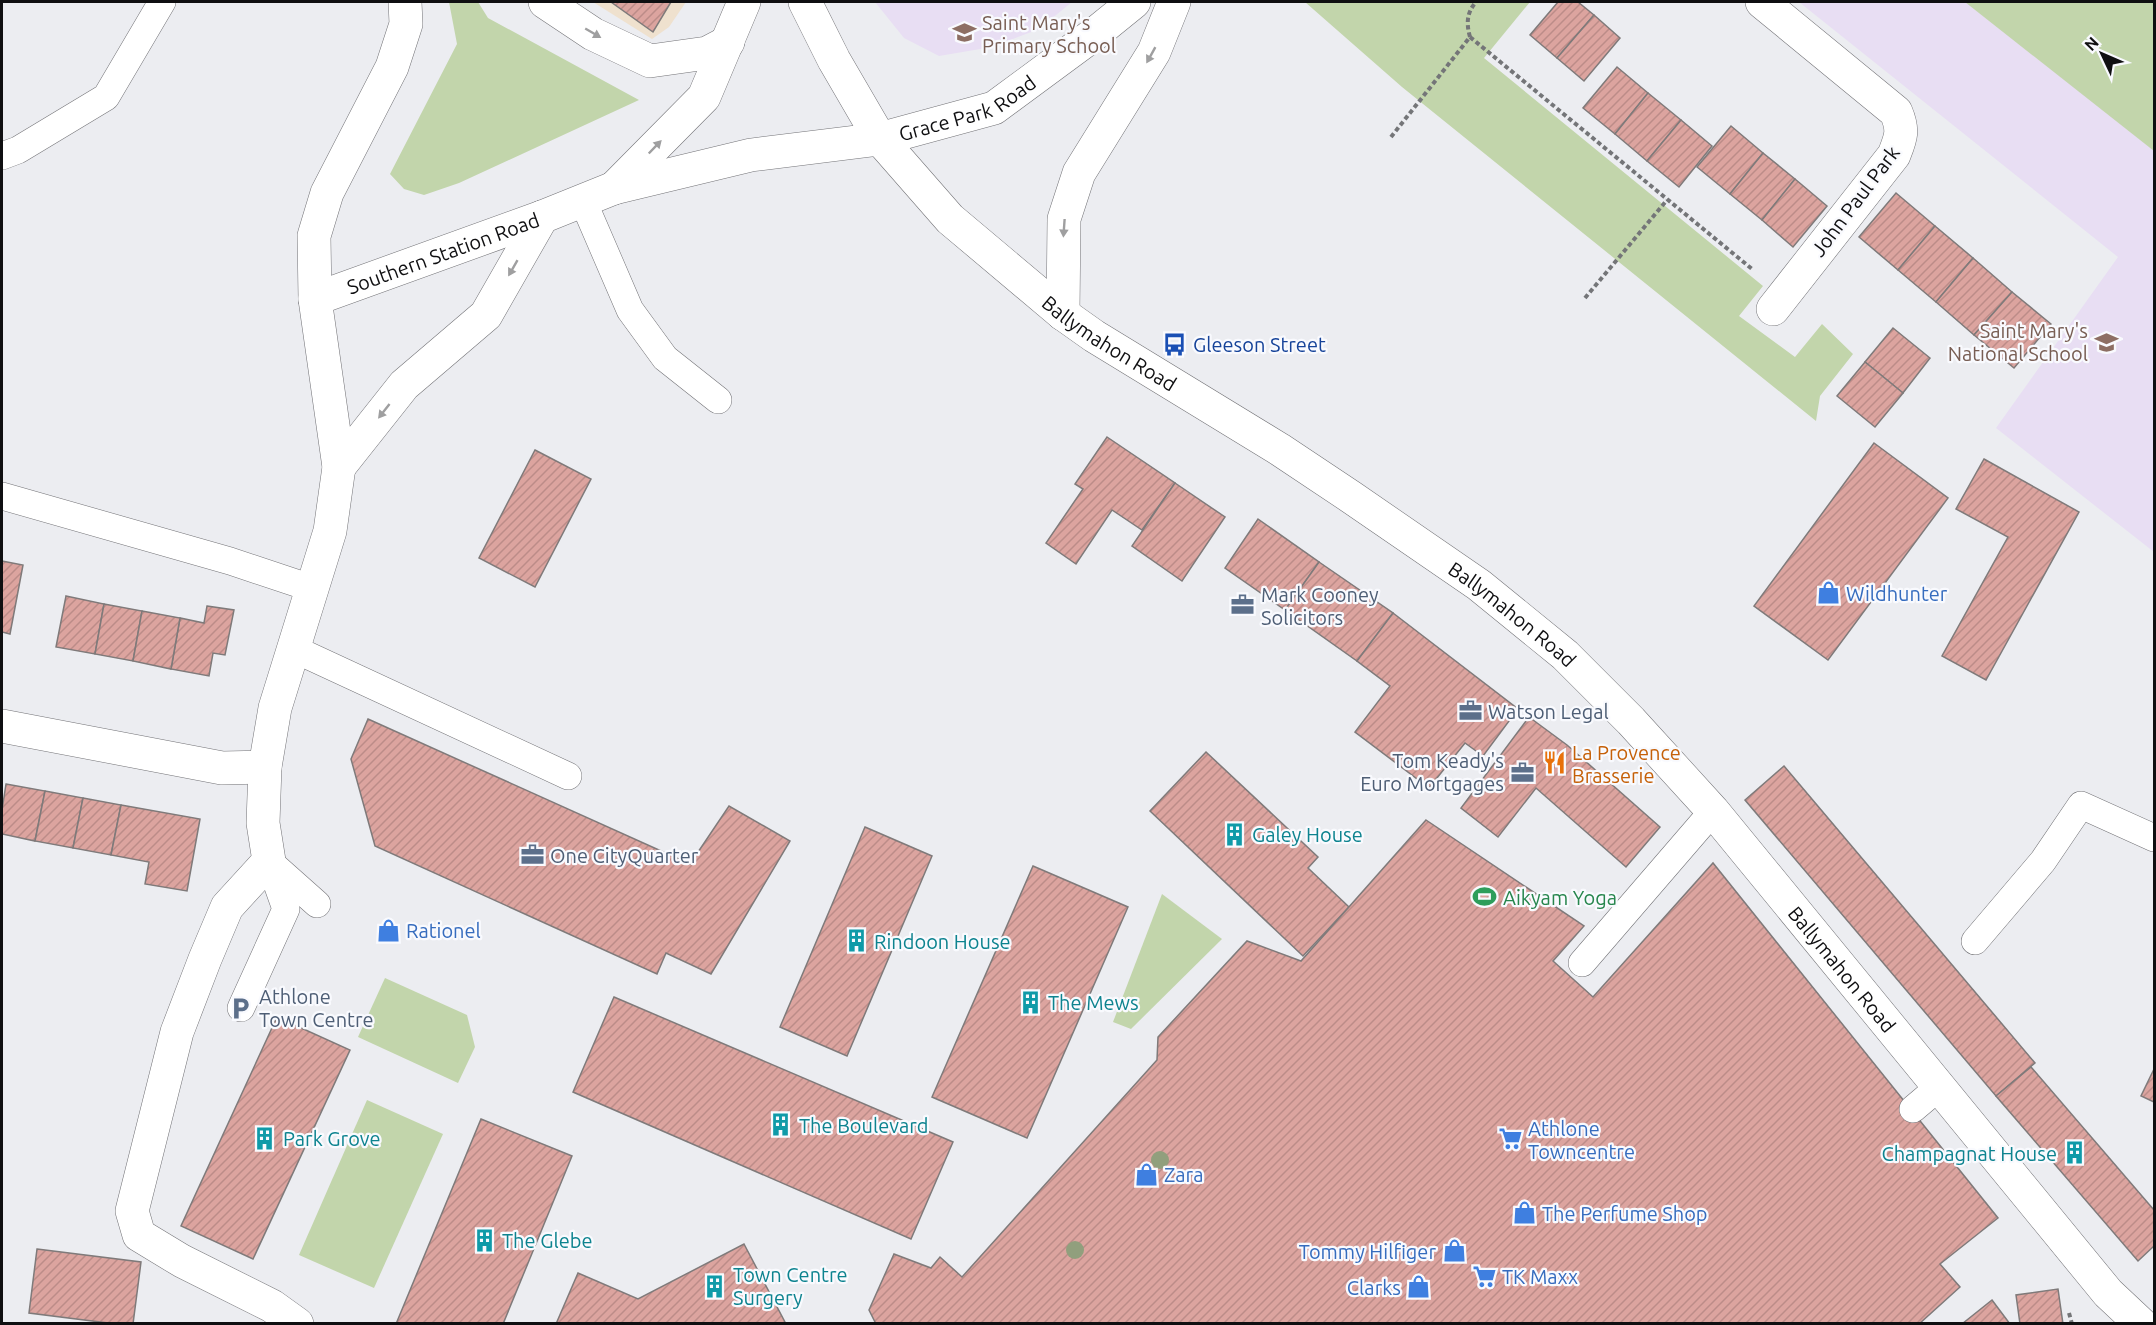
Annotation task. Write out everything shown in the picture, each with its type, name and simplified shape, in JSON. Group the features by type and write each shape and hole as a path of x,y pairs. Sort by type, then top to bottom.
{"street":[{"path":"297,1323 272,1306 182,1261 140,1235 132,1210 177,1032 205,959 226,907 269,861 263,824 265,767 275,708 330,531 339,467 315,299 314,236 327,193 392,67 406,24 405,2"},
{"path":"544,2 593,34 650,61 707,53 728,42"},
{"path":"615,189 704,97 744,2"},
{"name":"Ballymahon Road","path":"805,2 834,60 880,139 950,219 1063,314 1094,336 1315,473 1479,585 1565,655 1631,721 1713,810 2108,1293 2141,1323"},
{"name":"Grace Park Road","path":"880,139 994,108 1134,2"},
{"path":"1063,314 1064,219 1079,173 1154,52 1174,2"},
{"name":"John Paul Park","path":"1762,2 1896,112 1902,128 1902,136 1894,155 1779,301"},
{"name":"Southern Station Road","path":"315,299 615,189 751,155 880,139"},
{"path":"339,467 404,385 486,315 543,217"},
{"path":"2,726 222,768 265,767"}],"lane":[{"path":"2,156 18,150 106,97 162,2"},
{"path":"583,201 630,310 665,358 718,400"},
{"path":"2,496 230,561 311,588"},
{"path":"294,649 568,776"},
{"path":"1975,941 2043,861 2081,805 2154,838"},
{"path":"1582,963 1713,810"},
{"path":"269,861 318,904"},
{"path":"241,1008 286,909 269,861"},
{"path":"1913,1109 1939,1087"}],"path":[{"path":"1476,2 1469,10 1467,28 1470,37 1667,200 1779,301"},
{"path":"1391,137 1470,37"},
{"path":"1585,298 1667,200"}],"shaded area":[{"path":"593,2 686,2 669,27 652,39"},
{"name":"Saint Mary's Primary School","path":"875,2 1072,2 1039,29 992,47 939,56 904,38"},
{"name":"Saint Mary's National School","path":"1799,2 2154,2 2154,552 1996,428 2118,257"}],"green space":[{"path":"449,2 478,2 488,18 639,100 459,183 424,195 404,189 390,174 457,44"},
{"path":"1305,2 1530,2 1484,58 1763,286 1739,316 1795,357 1822,324 1853,354 1820,396 1816,421 1402,87"},
{"path":"1965,2 2154,2 2154,151"},
{"path":"1162,894 1222,939 1131,1029 1113,1022"},
{"path":"385,978 467,1015 475,1047 458,1083 358,1037"},
{"path":"367,1100 443,1134 374,1288 299,1255"}],"building":[{"path":"611,2 671,2 653,32"},
{"path":"1558,2 1578,2 1594,15 1557,58 1530,35"},
{"path":"1594,15 1620,38 1584,81 1557,58"},
{"path":"1617,67 1648,93 1615,134 1583,108"},
{"path":"1648,93 1681,120 1647,161 1615,134"},
{"path":"1681,120 1712,146 1679,187 1647,161"},
{"path":"1731,126 1763,153 1730,194 1697,167"},
{"path":"1763,153 1795,179 1762,220 1730,194"},
{"path":"1795,179 1827,206 1793,247 1762,220"},
{"path":"1896,193 1935,226 1898,270 1859,237"},
{"path":"1935,226 1973,258 1936,302 1898,270"},
{"path":"1973,258 2012,292 1974,335 1936,302"},
{"path":"2012,292 2051,324 2014,368 1974,335"},
{"path":"1893,328 1930,358 1903,393 1865,362"},
{"path":"1865,362 1903,393 1875,427 1837,396"},
{"path":"1107,437 1175,483 1142,530 1112,510 1076,564 1046,543 1083,489 1075,484"},
{"path":"1874,443 1948,498 1828,660 1754,606"},
{"path":"535,450 591,479 535,587 479,558"},
{"path":"1984,459 2079,512 1986,680 1942,656 2008,537 1956,509"},
{"path":"1175,483 1225,517 1182,581 1132,546"},
{"path":"1258,519 1319,562 1285,610 1225,568"},
{"path":"2,561 23,565 10,634 2,632"},
{"path":"1319,562 1393,613 1357,661 1285,610"},
{"path":"66,596 104,604 95,654 56,647"},
{"path":"104,604 142,611 133,661 95,654"},
{"path":"207,606 234,610 225,655 213,653 209,676 171,669 180,618 204,623"},
{"path":"142,611 180,618 171,669 133,661"},
{"path":"1393,613 1518,709 1483,756 1465,743 1429,788 1355,732 1390,686 1357,661"},
{"path":"1529,717 1567,745 1660,827 1626,867 1536,788 1498,837 1461,808"},
{"name":"One CityQuarter","path":"368,719 690,864 729,806 790,841 711,974 666,953 657,974 375,846 351,759"},
{"name":"Galey House","path":"1206,752 1318,857 1308,868 1349,907 1303,956 1150,811"},
{"path":"1784,766 2035,1063 1996,1096 1745,800"},
{"path":"6,784 45,791 35,841 2,834 2,810"},
{"path":"45,791 83,798 73,848 35,841"},
{"path":"83,798 121,805 111,855 73,848"},
{"path":"121,805 200,819 187,891 145,884 149,862 111,855"},
{"name":"Athlone Towncentre","path":"1426,820 1584,926 1553,961 1593,997 1713,863 1998,1218 1940,1264 1960,1287 1919,1324 876,1324 869,1310 894,1254 931,1268 940,1257 962,1277 1157,1060 1158,1037 1247,941 1301,961"},
{"name":"Rindoon House","path":"865,827 932,856 847,1056 780,1027"},
{"name":"The Mews","path":"1033,866 1128,907 1027,1138 932,1097"},
{"name":"The Boulevard","path":"614,997 953,1142 911,1239 573,1092"},
{"name":"Park Grove","path":"277,1017 350,1050 253,1259 181,1226"},
{"name":"Champagnat House","path":"2031,1067 2154,1210 2154,1246 2138,1261 1996,1096"},
{"path":"2154,1069 2154,1102 2141,1096"},
{"name":"The Glebe","path":"481,1119 572,1156 503,1324 396,1324"},
{"name":"Town Centre Surgery","path":"744,1244 786,1324 556,1324 578,1273 638,1299"},
{"path":"37,1249 141,1262 133,1324 29,1313"},
{"path":"2058,1289 2063,1324 2020,1324 2016,1295"},
{"path":"1992,1300 2010,1324 1962,1324"}],"place":[{"name":"Saint Mary's Primary School","path":"964,33"},
{"name":"Saint Mary's National School","path":"2106,342"},
{"name":"Gleeson Street","path":"1175,344"},
{"name":"Wildhunter","path":"1828,593"},
{"name":"Mark Cooney Solicitors","path":"1243,605"},
{"name":"Watson Legal","path":"1470,711"},
{"name":"La Provence Brasserie","path":"1554,763"},
{"name":"Tom Keady's Euro Mortgages","path":"1522,772"},
{"name":"Galey House","path":"1234,834"},
{"name":"One CityQuarter","path":"532,855"},
{"name":"Aikyam Yoga","path":"1485,897"},
{"name":"Rationel","path":"388,930"},
{"name":"Rindoon House","path":"856,941"},
{"name":"The Mews","path":"1030,1002"},
{"name":"Athlone Town Centre","path":"241,1008"},
{"name":"The Boulevard","path":"781,1125"},
{"name":"Park Grove","path":"265,1138"},
{"name":"Athlone Towncentre","path":"1510,1139"},
{"name":"Champagnat House","path":"2075,1153"},
{"name":"Zara","path":"1146,1174"},
{"name":"The Perfume Shop","path":"1524,1213"},
{"name":"The Glebe","path":"484,1240"},
{"name":"Tommy Hilfiger","path":"1454,1251"},
{"name":"TK Maxx","path":"1484,1276"},
{"name":"Town Centre Surgery","path":"715,1286"},
{"name":"Clarks","path":"1419,1287"}]}
